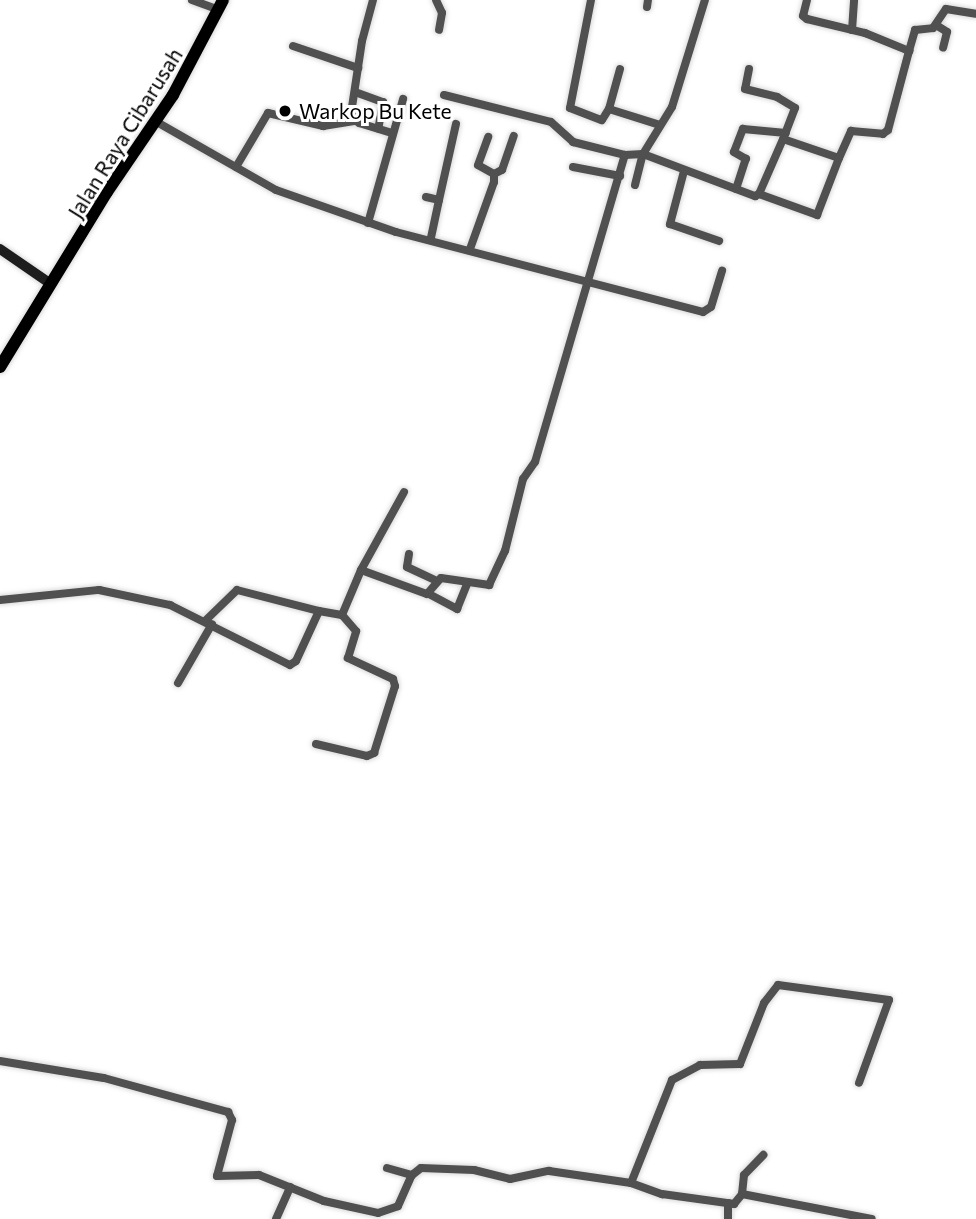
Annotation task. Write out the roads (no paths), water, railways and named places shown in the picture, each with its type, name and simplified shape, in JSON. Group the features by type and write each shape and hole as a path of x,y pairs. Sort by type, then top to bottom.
{"main road":[{"name":"Jalan Raya Cibarusah","path":"0,367 4,352 156,121 223,3"}],"street":[{"path":"192,0 223,3"},
{"path":"356,121 351,109 373,0"},
{"path":"436,0 442,13 439,30"},
{"path":"591,0 570,108 602,120 610,109 620,69"},
{"path":"635,185 643,155 678,95 705,0"},
{"path":"807,0 804,17 852,30 909,51"},
{"path":"852,30 854,0"},
{"path":"444,95 543,120 562,128 573,142 625,155 643,155 736,189 821,214 839,158 851,131 883,134 888,130 915,30 936,25 950,4 976,14"},
{"path":"936,25 947,32 943,48"},
{"path":"293,46 358,68"},
{"path":"749,69 745,89 777,97 795,108 760,194"},
{"path":"355,92 383,102 378,129"},
{"path":"368,223 403,99"},
{"path":"610,109 660,125"},
{"path":"236,167 268,113 323,126 356,121 392,132"},
{"path":"156,121 276,190 368,223 590,283 705,312 711,307 722,271"},
{"path":"431,239 456,124"},
{"path":"736,189 746,159 734,152 743,129 784,136 839,158"},
{"path":"470,249 494,174 502,170 514,136"},
{"path":"488,137 478,164 494,174"},
{"path":"409,554 407,567 435,580 487,586 497,572 523,479 535,462 590,283 625,155"},
{"path":"573,167 620,176"},
{"path":"684,171 670,224 719,241"},
{"path":"426,197 439,201"},
{"path":"0,249 51,284"},
{"path":"342,615 361,570 404,492"},
{"path":"361,570 429,594 457,609 467,582"},
{"path":"429,594 435,580"},
{"path":"0,600 99,590 176,606 292,664 319,611"},
{"path":"178,683 209,622 237,590 342,615 356,631 348,658 393,679 395,685 374,753 367,756 316,744"},
{"path":"631,1183 672,1080 700,1065 740,1064 776,985 889,1000 859,1083"},
{"path":"0,1061 104,1079 228,1112 232,1120 217,1176 249,1174 324,1201 385,1213 398,1206 412,1175 421,1168 465,1169 517,1180 549,1171 631,1183 662,1194 735,1203 742,1194 744,1175 763,1155"},
{"path":"387,1168 412,1175"},
{"path":"276,1219 290,1187"},
{"path":"742,1194 872,1219"},
{"path":"728,1219 729,1203"}],"place":[{"name":"Warkop Bu Kete","path":"285,111"}]}
